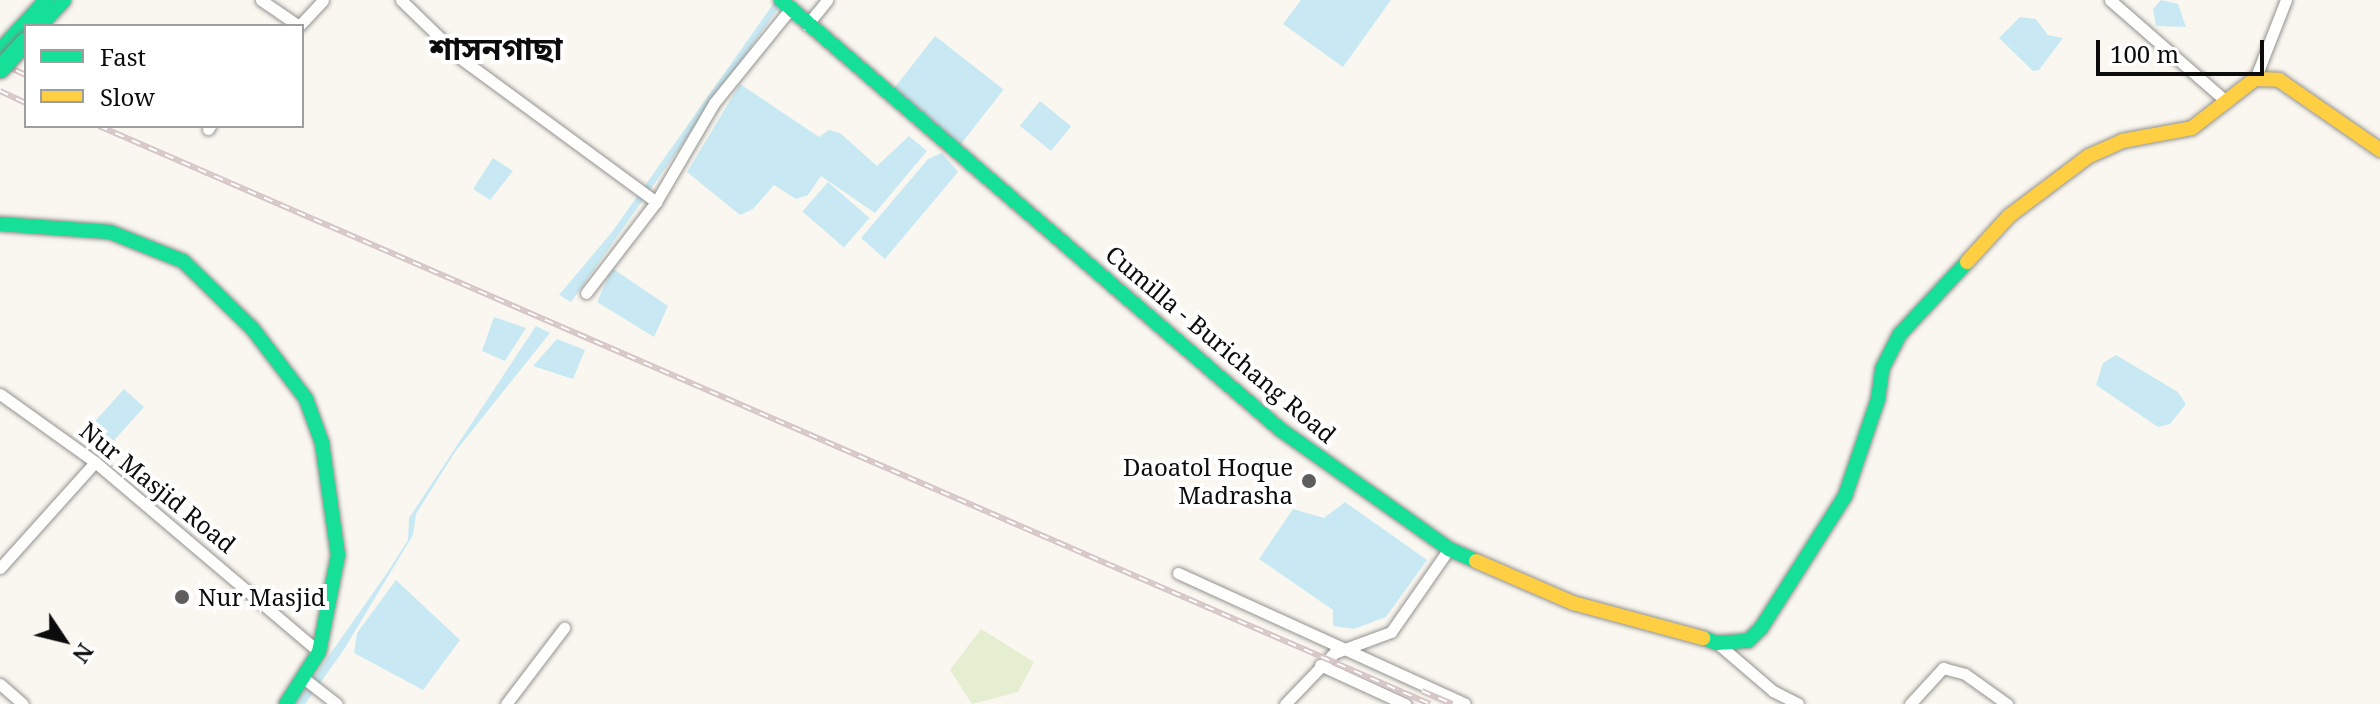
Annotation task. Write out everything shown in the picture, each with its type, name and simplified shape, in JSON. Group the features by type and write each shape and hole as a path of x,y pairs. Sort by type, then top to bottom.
{"main road":[{"path":"0,50 46,0"},
{"path":"42,24 64,0"},
{"path":"50,24 73,0"},
{"name":"Cumilla - Burichang Road","path":"786,5 1281,430 1449,549 1573,603 1663,623 1717,643"},
{"path":"0,69 24,43"},
{"path":"0,79 24,51"},
{"path":"1717,643 1748,641 1761,628 1845,496 1878,399 1882,369 1900,334 2009,216 2089,156 2122,141 2192,128 2255,79 2279,80 2380,150"},
{"path":"0,224 100,230 167,253 211,283 279,361 316,422 336,526 335,577 313,685 286,704"}],"street":[{"path":"261,0 296,24"},
{"path":"301,24 323,0"},
{"path":"401,0 496,86 652,199"},
{"path":"807,25 827,0"},
{"path":"2110,0 2227,102"},
{"path":"2255,79 2286,0"},
{"path":"586,293 714,103 786,5"},
{"name":"Nur Masjid Road","path":"0,394 95,462 319,652"},
{"path":"0,568 95,462"},
{"path":"1285,704 1320,665 1341,649 1391,632 1449,549"},
{"path":"1178,573 1465,704"},
{"path":"506,704 564,628"},
{"path":"1717,643 1773,691 1798,704"},
{"path":"1320,665 1405,704"},
{"path":"1910,704 1943,668 1965,674 2007,704"},
{"path":"0,684 23,704"},
{"path":"313,685 337,704"}],"green space":[{"path":"981,629 1034,662 1018,692 972,704 950,670"}],"water":[{"path":"776,0 784,0 571,302 559,295 612,232"},
{"path":"1301,0 1391,0 1343,67 1283,24"},
{"path":"2161,0 2178,4 2186,27 2156,26 2153,9"},
{"path":"2020,17 2036,19 2048,35 2063,38 2039,70 2033,71 1999,38"},
{"path":"935,36 1004,90 960,146 891,92"},
{"path":"740,84 819,137 829,130 840,133 877,166 909,136 927,151 875,213 821,176 808,195 796,199 774,185 753,209 740,215 687,172"},
{"path":"1040,101 1071,126 1051,151 1020,126"},
{"path":"942,153 958,172 885,259 861,238 928,159"},
{"path":"493,158 513,171 490,200 473,189"},
{"path":"828,182 870,218 844,248 802,211"},
{"path":"612,268 668,306 654,337 597,302"},
{"path":"494,317 526,328 505,361 482,351"},
{"path":"536,326 550,333 455,452 416,514 413,535 343,651 305,704 295,704 387,573 408,540 409,518"},
{"path":"557,339 585,350 573,379 533,366"},
{"path":"2116,355 2178,392 2186,404 2170,424 2158,427 2096,385 2103,363"},
{"path":"124,389 144,407 111,444 91,426"},
{"path":"1345,502 1427,560 1386,617 1354,629 1333,626 1333,610 1259,559 1293,509 1324,518"},
{"path":"396,580 460,640 423,690 354,653 357,633"}],"railway":[{"path":"0,63 24,74"},
{"path":"0,91 24,102"},
{"path":"104,128 1430,704"},
{"path":"1422,691 1452,704"}],"traffic: fast":[{"path":"0,50 46,0"},
{"path":"42,24 64,0"},
{"path":"781,0 1281,430 1449,549 1476,561"},
{"path":"0,69 24,43"},
{"path":"0,224 110,232 183,261 252,328 306,399 322,443 338,555 319,652 286,704"},
{"path":"1703,638 1717,643 1748,641 1761,628 1845,496 1878,399 1882,369 1900,334 1967,262"}],"traffic: slow":[{"path":"1967,262 2009,216 2089,156 2122,141 2192,128 2255,79 2279,80 2380,150"},
{"path":"1476,561 1573,603 1703,638"}],"place":[{"name":"Daoatol Hoque Madrasha","path":"1309,481"},
{"name":"Nur Masjid","path":"182,597"}],"district":[{"name":"শাসনগাছা","path":"496,48"}]}
